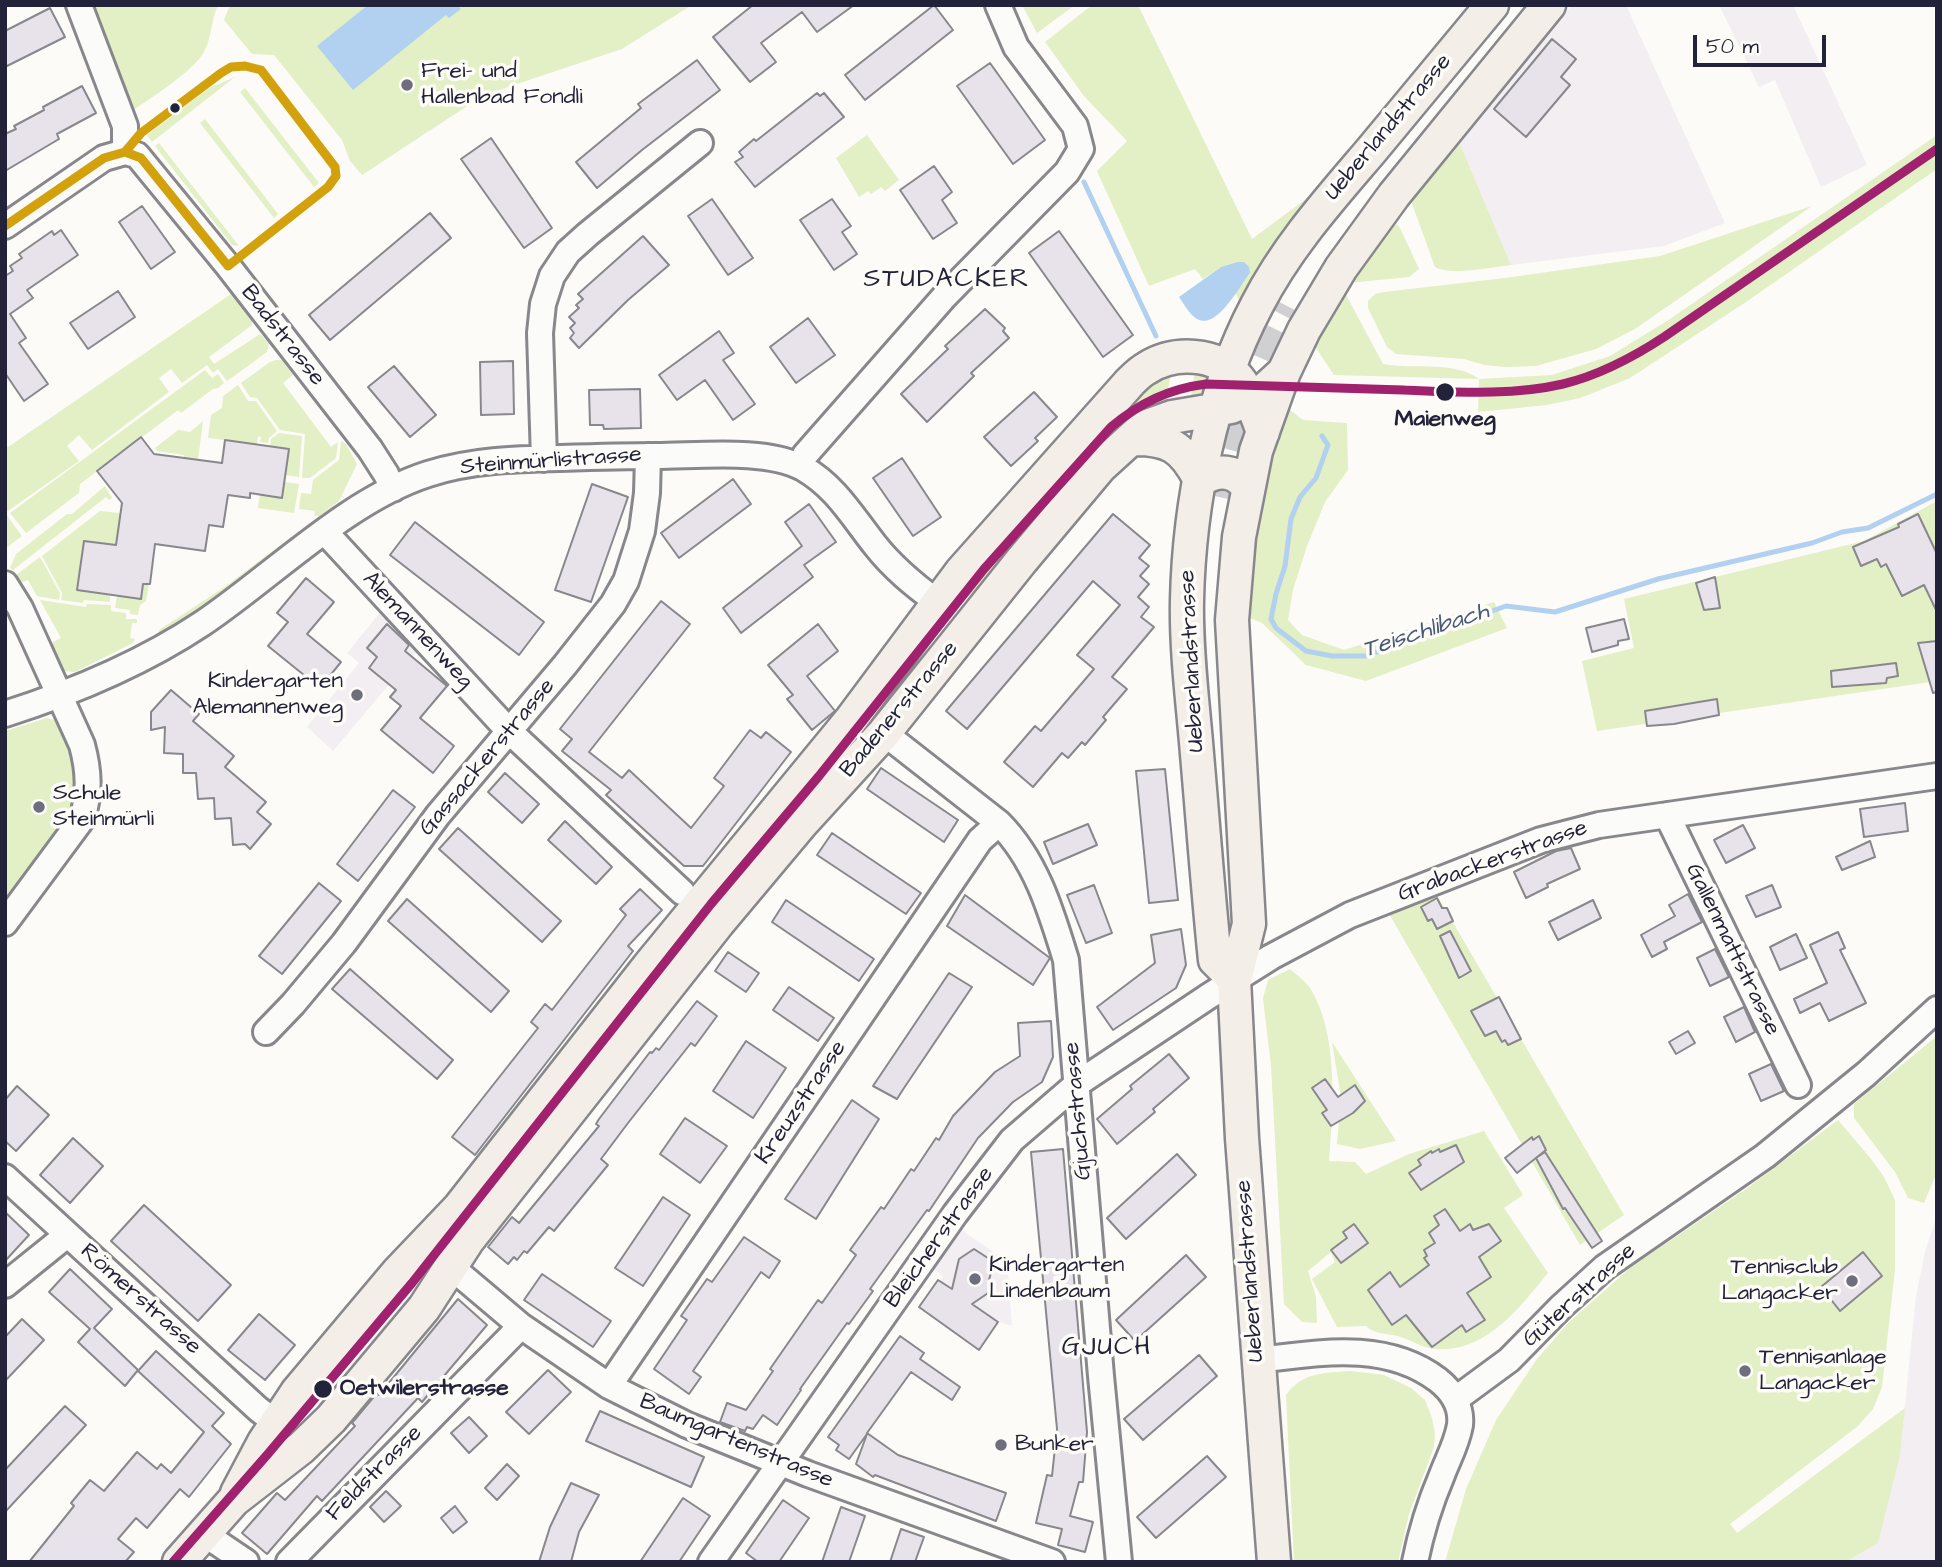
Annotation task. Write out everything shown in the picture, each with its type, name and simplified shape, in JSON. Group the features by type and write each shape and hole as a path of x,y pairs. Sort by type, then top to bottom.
{"main road":[{"name":"Ueberlandstrasse","path":"1274,1562 1242,1138 1235,980 1249,924 1232,620 1239,537 1224,489 1217,411 1228,369 1257,304 1283,260 1316,216 1492,5"},
{"name":"Ueberlandstrasse","path":"1235,980 1215,960 1188,652 1189,557 1224,489 1263,432 1284,372 1298,319 1337,237 1525,5"},
{"name":"Ueberlandstrasse","path":"1298,319 1549,5"},
{"path":"1257,304 1271,323 1284,329 1298,319"},
{"name":"Badenerstrasse","path":"233,1500 275,1422 303,1384 398,1272 459,1208 648,967 850,720 961,572 1130,382 1146,368 1164,360 1210,353 1224,346 1237,333 1257,304"},
{"path":"1195,356 1210,360 1237,377 1250,399 1263,432"},
{"name":"Badenerstrasse","path":"179,1562 233,1500 267,1476 322,1429 424,1308 476,1229 749,883 884,733 1100,467 1144,427 1172,417 1217,411 1250,399 1270,386 1284,372"},
{"path":"1131,439 1155,439 1178,449 1224,489"},
{"path":"937,602 969,626"},
{"path":"850,720 884,733"},
{"path":"415,1255 428,1255 450,1266"}],"street":[{"path":"5,226 103,158 125,152 125,126 79,5"},
{"path":"801,467 805,455 879,370 944,298 1067,172 1081,149 1075,126 1016,47 998,5"},
{"path":"544,458 540,333 543,304 552,276 568,252 587,234 700,143"},
{"name":"Badstrasse","path":"125,152 141,158 228,266 378,460 393,489"},
{"name":"Steinmürlistrasse","path":"5,714 61,696 150,654 202,624 364,505 428,474 462,465 544,458 648,456 758,456 779,459 801,467 823,481 842,499 894,568 937,602"},
{"name":"Gassackerstrasse","path":"265,1032 293,1004 344,943 438,815 613,604 626,581 642,531 648,456"},
{"name":"Alemannenweg","path":"325,532 509,731 682,892"},
{"path":"5,584 20,608 61,696 88,765 87,802 82,819 5,923"},
{"name":"Gjuchstrasse","path":"884,733 999,822 1015,839 1037,877 1066,960 1119,1562"},
{"name":"Grabackerstrasse","path":"1235,980 1271,957 1350,915 1541,840 1599,825 1937,776"},
{"name":"Gallenmattstrasse","path":"1667,816 1798,1085"},
{"name":"Kreuzstrasse","path":"609,1386 980,840 999,822"},
{"name":"Bleicherstrasse","path":"711,1562 1012,1140 1077,1084 1235,980"},
{"name":"Güterstrasse","path":"1456,1399 1509,1360 1605,1267 1765,1156 1866,1074 1937,1009"},
{"name":"Römerstrasse","path":"5,1177 275,1422"},
{"path":"5,1285 67,1235"},
{"name":"Baumgartenstrasse","path":"450,1266 521,1326 609,1386 687,1425 808,1474 1052,1562"},
{"name":"Feldstrasse","path":"289,1562 521,1326"},
{"path":"1258,1360 1332,1352 1371,1353 1419,1368 1443,1384 1456,1399 1460,1416 1457,1435 1427,1516 1415,1562"},
{"path":"203,1533 246,1562"}],"shaded area":[{"path":"1572,5 1626,5 1725,223 1664,246 1511,265 1460,144"},
{"path":"1719,5 1793,5 1867,165 1821,187 1775,80 1759,87"},
{"name":"Kindergarten Alemannenweg","path":"387,604 423,644 333,751 307,727 359,663 347,653"},
{"path":"1937,1215 1937,1562 1846,1562 1878,1543 1900,1455 1916,1296 1925,1252"},
{"name":"Kindergarten Lindenbaum","path":"960,1229 1007,1261 1012,1326 999,1322 940,1281 943,1276 932,1268"}],"green space":[{"path":"87,5 218,5 207,46 198,60 180,77 128,114"},
{"name":"Frei- und Hallenbad Fondli","path":"230,5 692,5 622,49 484,95 362,175 350,161 342,140 274,55 252,54 224,20"},
{"path":"1022,5 1075,5 1037,33"},
{"path":"1092,5 1138,5 1252,239 1310,196 1258,266 1239,300 1235,293 1250,273 1221,267 1203,279 1195,269 1149,286 1097,171 1127,141 1084,96 1045,42"},
{"path":"235,77 152,142 147,135 209,88"},
{"path":"245,88 319,183 314,187 240,92"},
{"path":"205,119 278,214 274,218 200,123"},
{"path":"867,135 899,180 885,191 881,187 871,194 868,191 859,197 836,158"},
{"path":"1937,135 1937,169 1746,302 1630,378 1580,398 1547,405 1478,412 1479,379 1552,375 1610,356 1667,321"},
{"path":"159,143 239,246 232,245 155,146"},
{"path":"1460,144 1511,265 1461,271 1435,267 1411,201"},
{"path":"1812,206 1635,329 1596,349 1536,366 1506,367 1484,365 1464,359 1396,354 1387,347 1368,308 1368,301 1375,294 1384,292 1660,256"},
{"path":"1390,223 1398,225 1419,269 1409,277 1349,283"},
{"path":"1345,293 1383,364 1445,367 1469,373 1479,379 1334,375 1314,345"},
{"path":"231,294 252,321 252,325 209,357 214,364 260,334 269,343 267,352 227,381 218,369 213,373 207,365 182,383 171,369 159,378 169,392 92,450 79,435 67,446 79,461 5,513 5,449"},
{"path":"276,360 282,360 293,375 283,383 331,447 338,442 336,458 310,478 302,478 305,434 280,430 257,398 250,397 241,383"},
{"path":"205,370 212,378 218,374 224,383 181,413 178,410 80,484 79,493 26,533 10,513"},
{"path":"1195,371 1212,376 1214,399 1189,408"},
{"path":"1171,372 1164,413 973,599 960,590 1140,387"},
{"path":"238,385 248,401 256,401 277,431 269,438 268,443 260,442 261,437 258,436 257,444 208,438 211,415 222,408 223,396"},
{"path":"1286,407 1303,420 1347,423 1348,470 1325,502 1293,590 1288,620 1302,635 1344,650 1494,602 1507,628 1366,681 1306,665 1262,623 1250,618 1252,564 1259,511"},
{"path":"203,421 198,460 157,451 155,448 178,430 190,432"},
{"path":"279,433 302,436 299,477 285,475 289,449 270,446 271,439"},
{"path":"341,441 346,444 357,464 339,501 319,516 314,516 315,511 299,509 301,493 311,494 313,480 339,460"},
{"path":"284,482 299,484 294,513 258,508 260,495"},
{"path":"105,486 112,498 109,500 106,497 13,570 10,568 16,554 67,514 72,514"},
{"path":"1937,501 1937,681 1597,731 1582,661 1634,648 1624,599 1864,541"},
{"path":"100,511 120,513 116,545 84,541 77,589 110,594 110,602 84,600 83,603 61,600 62,593 42,556"},
{"path":"5,513 22,536 5,549"},
{"path":"291,537 296,538 228,591 158,636 159,630 226,586"},
{"path":"40,557 60,593 59,600 37,596 28,580 13,582 12,578"},
{"path":"143,583 149,584 146,601 140,605 138,615 130,614 130,610 115,608 117,595"},
{"path":"40,600 86,607 87,604 111,605 111,611 126,613 126,619 137,619 137,623 132,623 130,638 135,639 133,643 75,672 64,671 50,648 53,642 61,638"},
{"name":"Schule Steinmürli","path":"47,718 58,721 75,766 76,788 71,814 5,905 5,731"},
{"path":"1438,897 1624,1215 1580,1245 1388,912"},
{"path":"1290,969 1310,988 1326,1027 1332,1072 1329,1161 1355,1162 1366,1174 1409,1154 1484,1131 1523,1195 1504,1208 1548,1273 1513,1313 1486,1336 1455,1348 1432,1349 1366,1326 1337,1327 1312,1279 1335,1262 1331,1252 1308,1271 1316,1297 1317,1323 1302,1322 1284,1304 1271,1066 1263,998 1268,980"},
{"path":"1937,1036 1937,1172 1924,1203 1908,1198 1895,1172 1854,1118 1854,1104"},
{"path":"1332,1042 1396,1141 1360,1149 1337,1144 1341,1097"},
{"path":"1838,1120 1884,1177 1895,1200 1895,1269 1882,1387 1873,1409 1858,1426 1730,1524 1737,1533 1905,1408 1900,1455 1878,1543 1846,1562 1445,1562 1466,1489 1496,1420 1537,1359 1568,1323 1630,1268 1746,1189"},
{"path":"1350,1371 1384,1375 1411,1388 1425,1400 1432,1418 1434,1447 1409,1514 1398,1562 1294,1562 1286,1395 1299,1382 1315,1375"}],"water":[{"path":"368,5 457,5 461,9 449,18 446,15 353,90 317,46"},
{"path":"1244,262 1250,273 1227,305 1220,313 1205,321 1194,317 1179,297 1221,267"}],"building":[{"path":"753,5 854,5 817,32 802,12 761,43 776,62 750,82 713,37"},
{"path":"934,5 953,30 865,100 845,75"},
{"path":"50,8 65,37 5,67 5,31"},
{"path":"1552,39 1576,59 1561,77 1570,85 1526,137 1494,109"},
{"path":"697,60 720,90 597,188 576,162 641,108 638,104"},
{"path":"990,63 1045,140 1013,164 957,86"},
{"path":"82,86 96,113 57,134 59,139 5,171 5,134 44,110 43,107"},
{"path":"817,93 820,96 824,93 844,117 755,187 735,162 743,157 739,152"},
{"path":"491,138 552,228 524,248 461,159"},
{"path":"934,166 952,192 942,200 957,223 933,239 900,190"},
{"path":"712,199 753,258 728,275 688,216"},
{"path":"832,199 851,226 842,232 857,254 834,270 800,220"},
{"path":"142,206 175,252 151,269 119,222"},
{"path":"430,213 451,238 330,340 309,315"},
{"path":"61,230 78,255 27,290 33,298 10,314 26,338 19,343 48,384 24,401 5,373 5,276 13,271 10,266 22,258 19,254 52,231 54,235"},
{"path":"1059,231 1133,335 1103,357 1029,253"},
{"path":"643,236 669,265 579,348 570,338 574,333 570,328 575,323 569,317 579,308 576,305 583,299 578,294"},
{"path":"118,291 135,317 88,349 70,323"},
{"path":"985,309 1005,328 1003,331 1009,338 971,373 974,376 927,422 901,394 948,349 945,346"},
{"path":"808,318 835,355 796,383 770,347"},
{"path":"719,331 734,353 723,360 755,404 733,420 705,380 677,400 659,375"},
{"path":"513,361 514,414 481,415 480,362"},
{"path":"394,366 436,415 410,437 368,387"},
{"path":"640,389 641,428 604,429 603,425 590,425 589,390"},
{"path":"1034,392 1057,417 1035,438 1038,441 1011,466 984,437"},
{"path":"141,437 154,454 222,463 225,440 289,449 282,498 250,493 250,498 228,495 223,527 209,525 205,551 155,544 150,584 143,584 141,599 77,590 84,541 116,545 122,503 97,471"},
{"path":"902,458 941,517 913,536 873,478"},
{"path":"733,479 751,504 679,558 661,533"},
{"path":"592,484 628,497 591,602 555,590"},
{"path":"809,504 836,542 804,565 813,577 741,633 723,608 802,546 785,522"},
{"path":"1113,514 1150,545 1139,558 1149,566 1140,576 1149,584 1138,597 1149,607 1141,617 1154,627 1112,677 1127,689 1103,717 1106,720 1085,745 1082,742 1068,758 1062,753 1033,787 1004,762 1035,726 1041,731 1094,669 1077,655 1120,605 1093,581 967,729 946,711"},
{"path":"1918,514 1937,554 1937,612 1924,585 1902,596 1886,564 1881,567 1877,559 1861,566 1853,547 1899,527 1898,524"},
{"path":"415,522 544,622 519,655 390,555"},
{"path":"1715,577 1720,608 1704,610 1696,583"},
{"path":"306,578 334,602 307,634 341,662 320,688 268,646 288,622 277,613"},
{"path":"661,601 690,624 589,752 622,778 629,770 691,828 724,786 714,778 750,730 761,738 766,732 791,752 703,866 684,866 606,795 611,790 562,751 572,739 560,729"},
{"path":"1624,619 1629,639 1592,652 1586,628"},
{"path":"387,624 409,645 405,651 447,686 420,718 454,746 433,773 381,730 401,706 390,697 396,690 369,668 377,657 367,648"},
{"path":"818,624 838,651 807,676 835,711 812,730 787,699 793,695 768,665"},
{"path":"1937,641 1937,692 1933,693 1918,643"},
{"path":"1896,663 1898,676 1887,678 1886,683 1832,687 1831,671"},
{"path":"171,690 199,714 193,721 234,756 225,767 266,802 257,812 271,824 250,849 245,844 233,845 231,818 215,819 214,798 198,799 196,773 183,773 183,754 164,753 165,727 151,730 151,712"},
{"path":"1717,699 1719,715 1674,724 1647,726 1645,711"},
{"path":"881,768 958,820 944,842 867,789"},
{"path":"1165,769 1178,900 1149,903 1136,771"},
{"path":"505,773 539,804 522,823 488,792"},
{"path":"393,790 415,807 358,881 337,864"},
{"path":"1905,803 1908,831 1864,837 1860,809"},
{"path":"565,821 612,867 596,884 548,840"},
{"path":"1088,824 1097,845 1053,864 1044,842"},
{"path":"1743,825 1755,848 1726,863 1714,840"},
{"path":"458,828 561,921 542,942 439,849"},
{"path":"832,833 921,893 906,914 817,855"},
{"path":"1870,841 1875,857 1842,870 1836,857"},
{"path":"1571,848 1580,869 1547,884 1548,887 1526,898 1514,872 1556,851"},
{"path":"319,883 341,901 282,974 259,956"},
{"path":"1094,885 1112,933 1086,943 1067,895"},
{"path":"1772,885 1781,907 1756,917 1746,896"},
{"path":"640,889 662,910 628,946 633,951 475,1155 452,1137 538,1028 531,1022 545,1004 552,1010 626,915 620,909"},
{"path":"1688,894 1702,922 1664,942 1667,949 1652,957 1641,935 1675,916 1669,905"},
{"path":"965,895 1050,958 1033,985 947,926"},
{"path":"1437,898 1442,908 1447,908 1453,921 1437,929 1432,919 1428,921 1421,907"},
{"path":"407,899 509,991 491,1012 388,921"},
{"path":"786,900 874,959 859,981 772,922"},
{"path":"1593,900 1601,918 1558,940 1549,922"},
{"path":"1181,929 1186,965 1176,988 1113,1030 1097,1007 1155,963 1151,935"},
{"path":"1450,931 1471,971 1459,978 1440,936"},
{"path":"1838,932 1845,948 1840,950 1866,1003 1829,1021 1820,1003 1800,1013 1794,999 1827,983 1810,945"},
{"path":"1796,934 1807,958 1780,970 1770,947"},
{"path":"1715,949 1729,977 1710,986 1697,958"},
{"path":"728,952 759,973 746,992 715,971"},
{"path":"350,969 453,1060 437,1079 332,989"},
{"path":"949,973 972,987 897,1099 873,1086"},
{"path":"789,987 834,1018 818,1041 773,1010"},
{"path":"1499,997 1521,1039 1508,1045 1505,1040 1502,1042 1496,1031 1485,1036 1471,1011"},
{"path":"697,1001 717,1016 695,1046 691,1043 628,1123 601,1159 608,1165 554,1231 549,1227 527,1253 524,1251 517,1260 514,1257 508,1264 488,1247 512,1217 519,1223 599,1126 596,1124 599,1119 650,1052 656,1048 659,1050"},
{"path":"1744,1007 1755,1032 1736,1042 1724,1017"},
{"path":"1051,1021 1053,1057 1042,1082 1013,1102 978,1138 777,1425 763,1415 753,1429 747,1427 745,1431 720,1422 727,1403 746,1410 773,1371 770,1369 818,1300 822,1303 856,1255 850,1250 881,1207 884,1209 911,1169 914,1171 936,1138 939,1140 953,1116 995,1072 1020,1056 1018,1023"},
{"path":"1688,1031 1695,1043 1676,1054 1669,1042"},
{"path":"746,1041 786,1068 753,1118 713,1091"},
{"path":"1169,1054 1189,1078 1117,1144 1097,1119 1132,1089 1130,1086"},
{"path":"1771,1064 1784,1091 1761,1101 1749,1074"},
{"path":"1325,1079 1338,1097 1355,1085 1365,1101 1353,1113 1331,1126 1322,1113 1327,1110 1312,1088"},
{"path":"17,1086 49,1115 16,1151 5,1141 5,1100"},
{"path":"852,1100 879,1119 816,1219 785,1199"},
{"path":"685,1118 727,1146 700,1183 660,1154"},
{"path":"1539,1136 1546,1150 1517,1173 1505,1158 1532,1137 1533,1140"},
{"path":"73,1138 103,1166 70,1203 40,1175"},
{"path":"1456,1145 1464,1162 1421,1190 1409,1173 1421,1165 1418,1160 1431,1151 1432,1153 1439,1149 1440,1152"},
{"path":"1063,1149 1087,1432 1083,1482 1079,1482 1070,1516 1093,1522 1085,1552 1058,1545 1062,1529 1036,1523 1047,1475 1052,1476 1057,1429 1031,1152"},
{"path":"1545,1152 1602,1241 1592,1248 1565,1208 1563,1209 1536,1158"},
{"path":"1177,1154 1196,1175 1126,1239 1107,1218"},
{"path":"663,1197 690,1215 643,1286 615,1268"},
{"path":"144,1205 231,1285 198,1321 111,1241"},
{"path":"1445,1209 1460,1231 1470,1224 1473,1230 1489,1224 1501,1241 1479,1257 1491,1277 1467,1293 1485,1320 1466,1332 1462,1325 1432,1347 1406,1315 1392,1325 1368,1290 1390,1272 1400,1287 1429,1265 1424,1258 1427,1256 1424,1250 1435,1243 1429,1233 1439,1225 1434,1216"},
{"path":"5,1212 29,1235 5,1261"},
{"path":"1354,1224 1368,1243 1341,1263 1331,1250 1347,1238 1343,1232"},
{"path":"744,1237 780,1261 769,1278 761,1272 693,1371 701,1377 689,1394 654,1369 687,1320 681,1316 707,1279 712,1282"},
{"path":"974,1249 994,1262 989,1280 994,1289 972,1304 998,1322 979,1350 919,1307 938,1280 952,1289 959,1259"},
{"name":"Tennisclub Langacker","path":"1863,1252 1882,1276 1840,1311 1821,1287"},
{"path":"1186,1255 1206,1277 1135,1341 1116,1320"},
{"path":"70,1269 112,1309 94,1328 138,1370 125,1386 78,1342 90,1329 49,1292"},
{"path":"542,1274 611,1321 593,1347 524,1300"},
{"path":"458,1299 487,1325 422,1402 418,1398 322,1501 317,1496 267,1554 242,1533 277,1493 285,1500 355,1426 352,1423 377,1393 379,1395"},
{"path":"259,1314 295,1345 265,1380 228,1350"},
{"path":"22,1319 44,1340 5,1381 5,1337"},
{"path":"900,1336 924,1353 920,1359 960,1387 952,1400 911,1372 867,1433 898,1455 1006,1493 996,1521 875,1475 873,1477 856,1464 867,1434 849,1459 836,1450 839,1445 828,1437"},
{"path":"156,1351 224,1413 212,1426 231,1444 189,1497 180,1489 147,1528 136,1518 118,1539 134,1552 125,1562 29,1562 74,1506 71,1503 90,1480 104,1491 137,1452 157,1469 161,1464 171,1473 204,1432 138,1371"},
{"path":"1199,1355 1217,1376 1143,1440 1124,1419"},
{"path":"548,1370 571,1392 529,1434 506,1412"},
{"path":"65,1406 86,1425 5,1512 5,1470"},
{"path":"600,1411 704,1457 691,1487 586,1441"},
{"path":"469,1417 487,1436 469,1453 451,1433"},
{"path":"1207,1456 1226,1477 1156,1538 1137,1517"},
{"path":"507,1464 519,1476 497,1500 485,1488"},
{"path":"571,1483 599,1495 579,1532 571,1562 539,1562 550,1527"},
{"path":"386,1491 401,1506 384,1522 370,1507"},
{"path":"683,1498 710,1516 679,1562 640,1562"},
{"path":"783,1500 809,1518 779,1562 758,1562 746,1553"},
{"path":"455,1506 467,1522 453,1533 441,1518"},
{"path":"841,1507 865,1516 849,1562 822,1562"},
{"path":"901,1529 924,1537 915,1562 890,1562"}],"waterway":[{"name":"Teischlibach","path":"1084,182 1156,336"},
{"name":"Teischlibach","path":"1322,436 1328,445 1316,478 1300,497 1291,519 1285,566 1271,619 1276,628 1306,651 1332,656 1366,656 1506,606 1555,612 1658,579 1812,543 1842,532 1868,528 1937,494"}],"tunnel":[{"path":"1224,498 1236,448 1252,401 1270,355 1293,309"}],"transit line":[{"path":"245,66 261,70 335,167 336,176 328,187 228,266 141,158 125,152 141,133 221,73 231,67 245,66"},
{"path":"173,1562 412,1283 711,904 819,776 984,569 1111,427 1155,398 1179,389 1206,384 1483,392 1543,388 1590,376 1628,359 1664,337 1937,149"},
{"path":"5,226 104,158 125,152"}],"place":[{"name":"Frei- und Hallenbad Fondli","path":"407,85"},
{"name":"Maienweg","path":"1445,392"},
{"name":"Kindergarten Alemannenweg","path":"357,695"},
{"name":"Schule Steinmürli","path":"39,807"},
{"name":"Kindergarten Lindenbaum","path":"975,1279"},
{"name":"Tennisclub Langacker","path":"1852,1281"},
{"name":"Tennisanlage Langacker","path":"1745,1371"},
{"name":"Oetwilerstrasse","path":"323,1389"},
{"name":"Bunker","path":"1001,1445"}],"district":[{"name":"STUDACKER","path":"947,281"},
{"name":"GJUCH","path":"1107,1349"}]}
